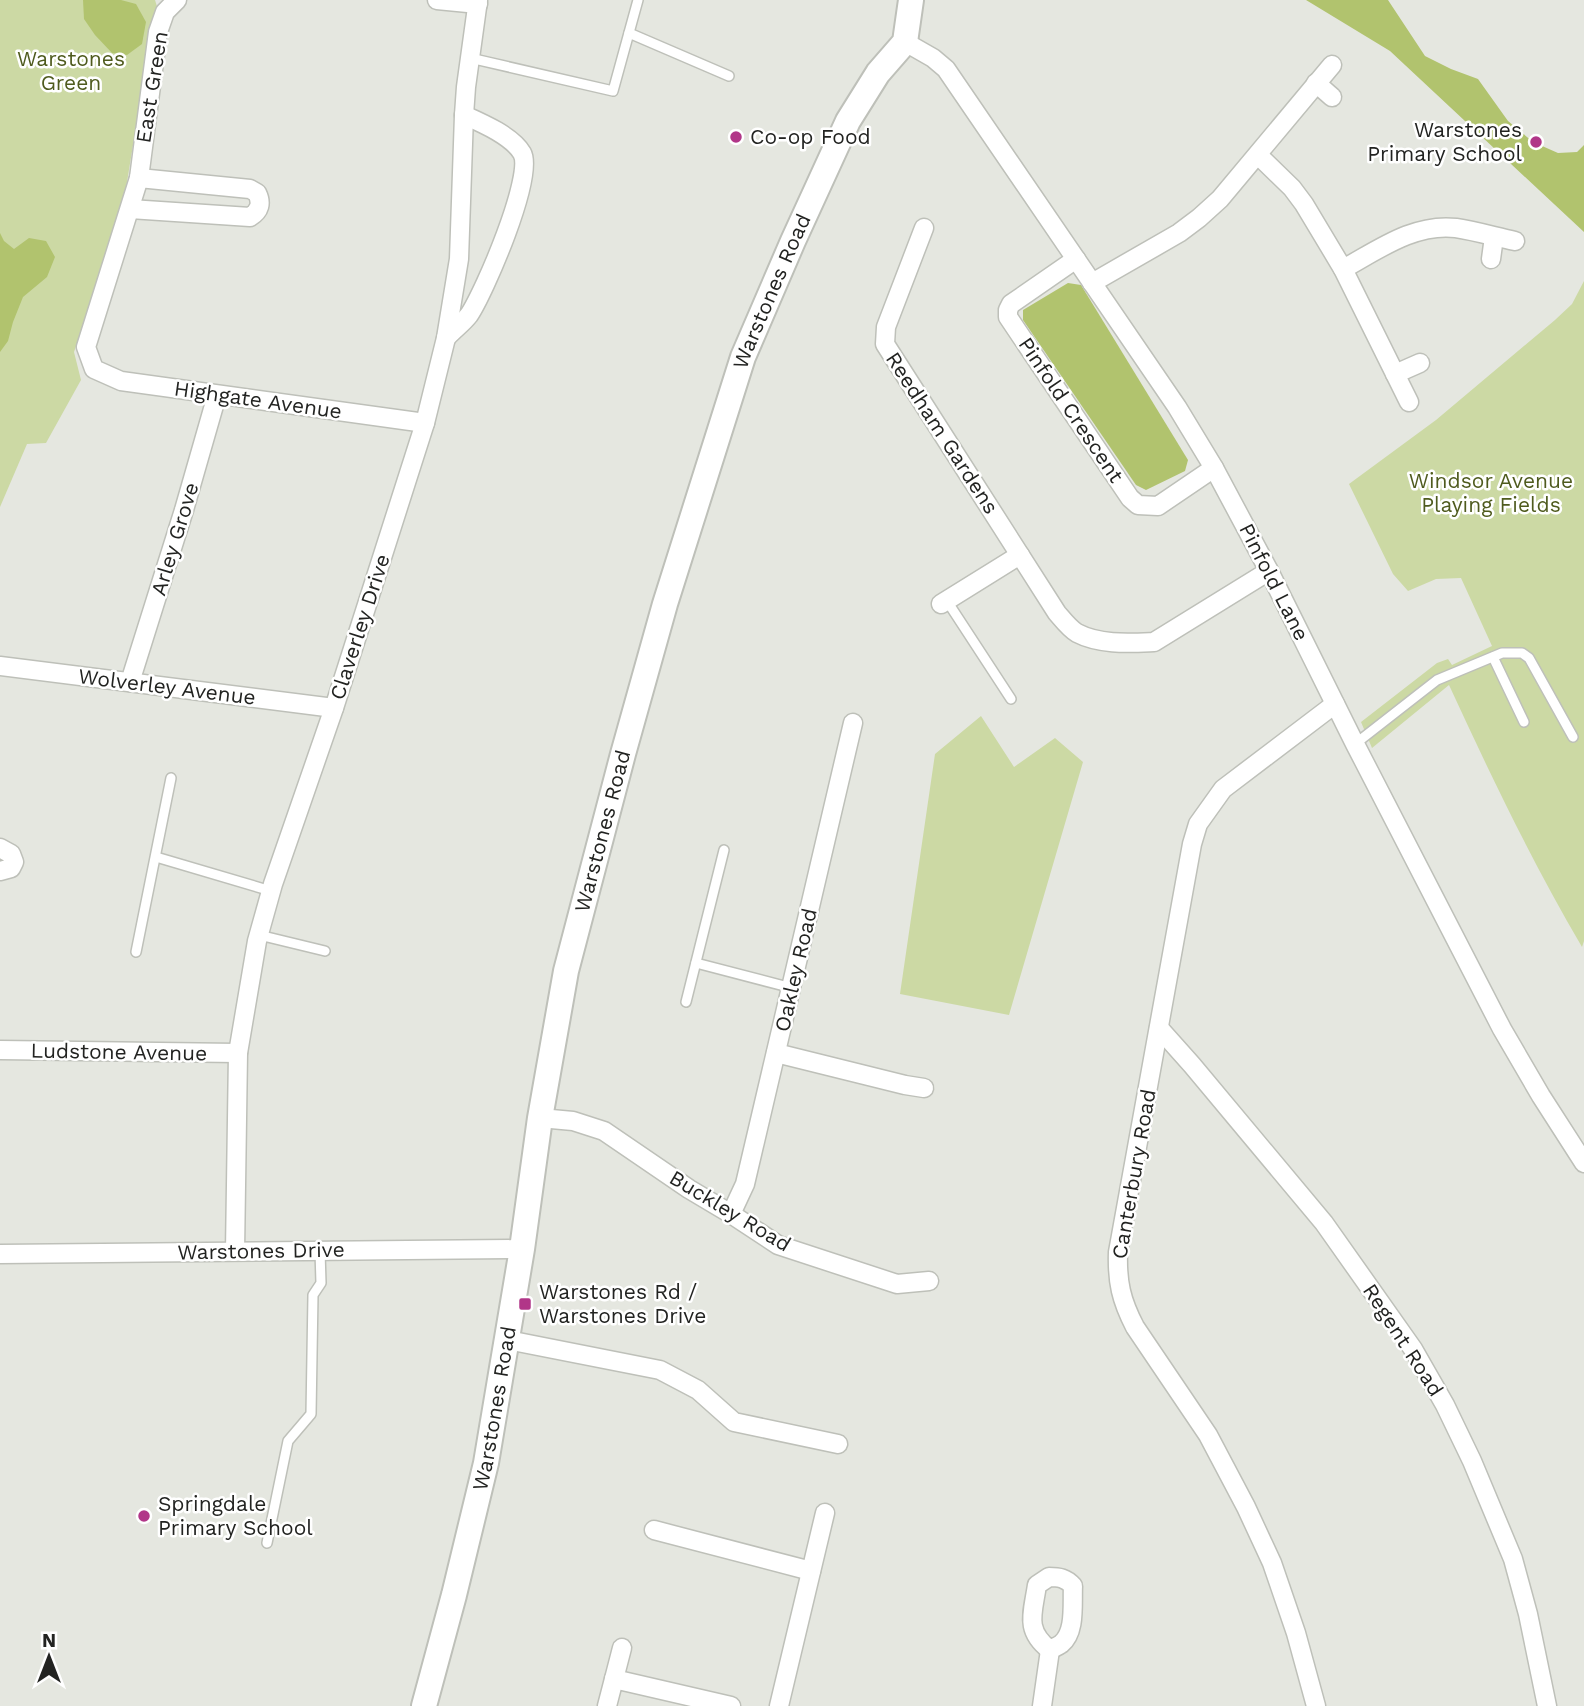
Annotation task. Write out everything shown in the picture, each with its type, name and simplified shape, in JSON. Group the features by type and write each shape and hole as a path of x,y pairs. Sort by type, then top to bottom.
{"street":[{"name":"East Green","path":"94,369 86,347 139,178 158,32 166,12 177,0"},
{"path":"437,0 478,2"},
{"path":"905,41 911,0"},
{"name":"Claverley Drive","path":"235,1251 238,1053 259,934 425,423 446,338 459,259 464,115 478,2"},
{"name":"Pinfold Lane","path":"905,41 946,69 1177,407 1214,468 1502,1029 1584,1163"},
{"name":"Warstones Road","path":"424,1706 486,1463 566,971 664,604 743,357 848,121 878,73 905,41"},
{"path":"1092,283 1179,233 1220,199 1332,65"},
{"path":"1317,83 1332,97"},
{"path":"446,338 469,315 497,257 519,197 524,173 523,155 514,145 488,126 464,115"},
{"path":"1258,155 1292,188 1304,204 1343,270 1409,402"},
{"path":"130,209 250,217 256,214 261,200 257,193 250,189 139,178"},
{"name":"Reedham Gardens","path":"924,228 886,327 885,344 1058,613 1076,632 1103,641 1154,642 1269,571"},
{"path":"1343,270 1396,239 1436,228 1456,228 1515,241"},
{"path":"1491,259 1494,237"},
{"name":"Pinfold Crescent","path":"1076,259 1012,304 1008,317 1130,498 1138,505 1158,506 1214,468"},
{"path":"1395,374 1420,363"},
{"name":"Highgate Avenue","path":"94,369 121,381 425,423"},
{"name":"Arley Grove","path":"131,682 217,395"},
{"path":"944,602 1020,555"},
{"name":"Wolverley Avenue","path":"0,666 334,708"},
{"name":"Canterbury Road","path":"1316,1706 1296,1633 1272,1563 1208,1435 1135,1327 1125,1308 1117,1270 1118,1252 1192,844 1198,824 1223,789 1335,704"},
{"name":"Oakley Road","path":"732,1214 745,1184 853,723"},
{"path":"0,848 11,854 14,862 11,868 0,871"},
{"name":"Regent Road","path":"1159,1028 1324,1223 1424,1368 1472,1461 1513,1559 1528,1614 1546,1706"},
{"name":"Ludstone Avenue","path":"0,1050 238,1053"},
{"path":"776,1053 924,1088"},
{"name":"Buckley Road","path":"540,1118 573,1121 604,1131 778,1245 897,1284 929,1281"},
{"name":"Warstones Drive","path":"0,1254 522,1249"},
{"path":"508,1340 660,1370 698,1390 734,1422 838,1444"},
{"path":"779,1706 825,1513"},
{"path":"654,1530 811,1571"},
{"path":"607,1706 622,1648"},
{"path":"1041,1706 1050,1650"},
{"path":"614,1679 732,1706"}],"lane":[{"path":"470,58 613,91 638,0"},
{"path":"629,33 729,76"},
{"path":"944,602 1011,699"},
{"path":"1355,744 1437,680 1502,653 1522,653 1529,658 1573,737"},
{"path":"1493,657 1524,722"},
{"path":"136,952 172,778"},
{"path":"687,1002 724,850"},
{"path":"156,858 271,891"},
{"path":"259,934 325,951"},
{"path":"695,963 792,988"},
{"path":"267,1543 288,1441 312,1414 313,1295 321,1283 320,1251"}],"green space":[{"name":"Warstones Green","path":"0,0 155,0 159,13 152,29 126,188 74,352 81,380 46,443 27,444 0,507"},
{"path":"83,0 121,0 136,4 146,22 142,44 127,55 112,53 84,19"},
{"path":"1306,0 1388,0 1425,56 1478,79 1508,121 1533,142 1558,153 1577,152 1584,145 1584,232 1390,51"},
{"path":"0,233 4,241 14,249 29,238 46,241 55,257 47,277 23,297 8,341 0,352"},
{"name":"Windsor Avenue Playing Fields","path":"1584,281 1582,947 1512,818 1449,685 1372,748 1361,722 1437,663 1448,659 1452,665 1492,646 1461,578 1436,579 1408,591 1393,574 1349,484 1436,420 1555,320 1572,304"},
{"path":"1068,283 1081,285 1188,460 1185,471 1146,490 1136,485 1023,320 1023,310"},
{"path":"981,716 1014,767 1055,738 1083,762 1009,1015 900,994 935,754"}],"place":[{"name":"Co-op Food","path":"736,137"},
{"name":"Warstones Primary School","path":"1536,142"},
{"name":"Warstones Rd / Warstones Drive","path":"525,1304"},
{"name":"Springdale Primary School","path":"144,1516"}]}
